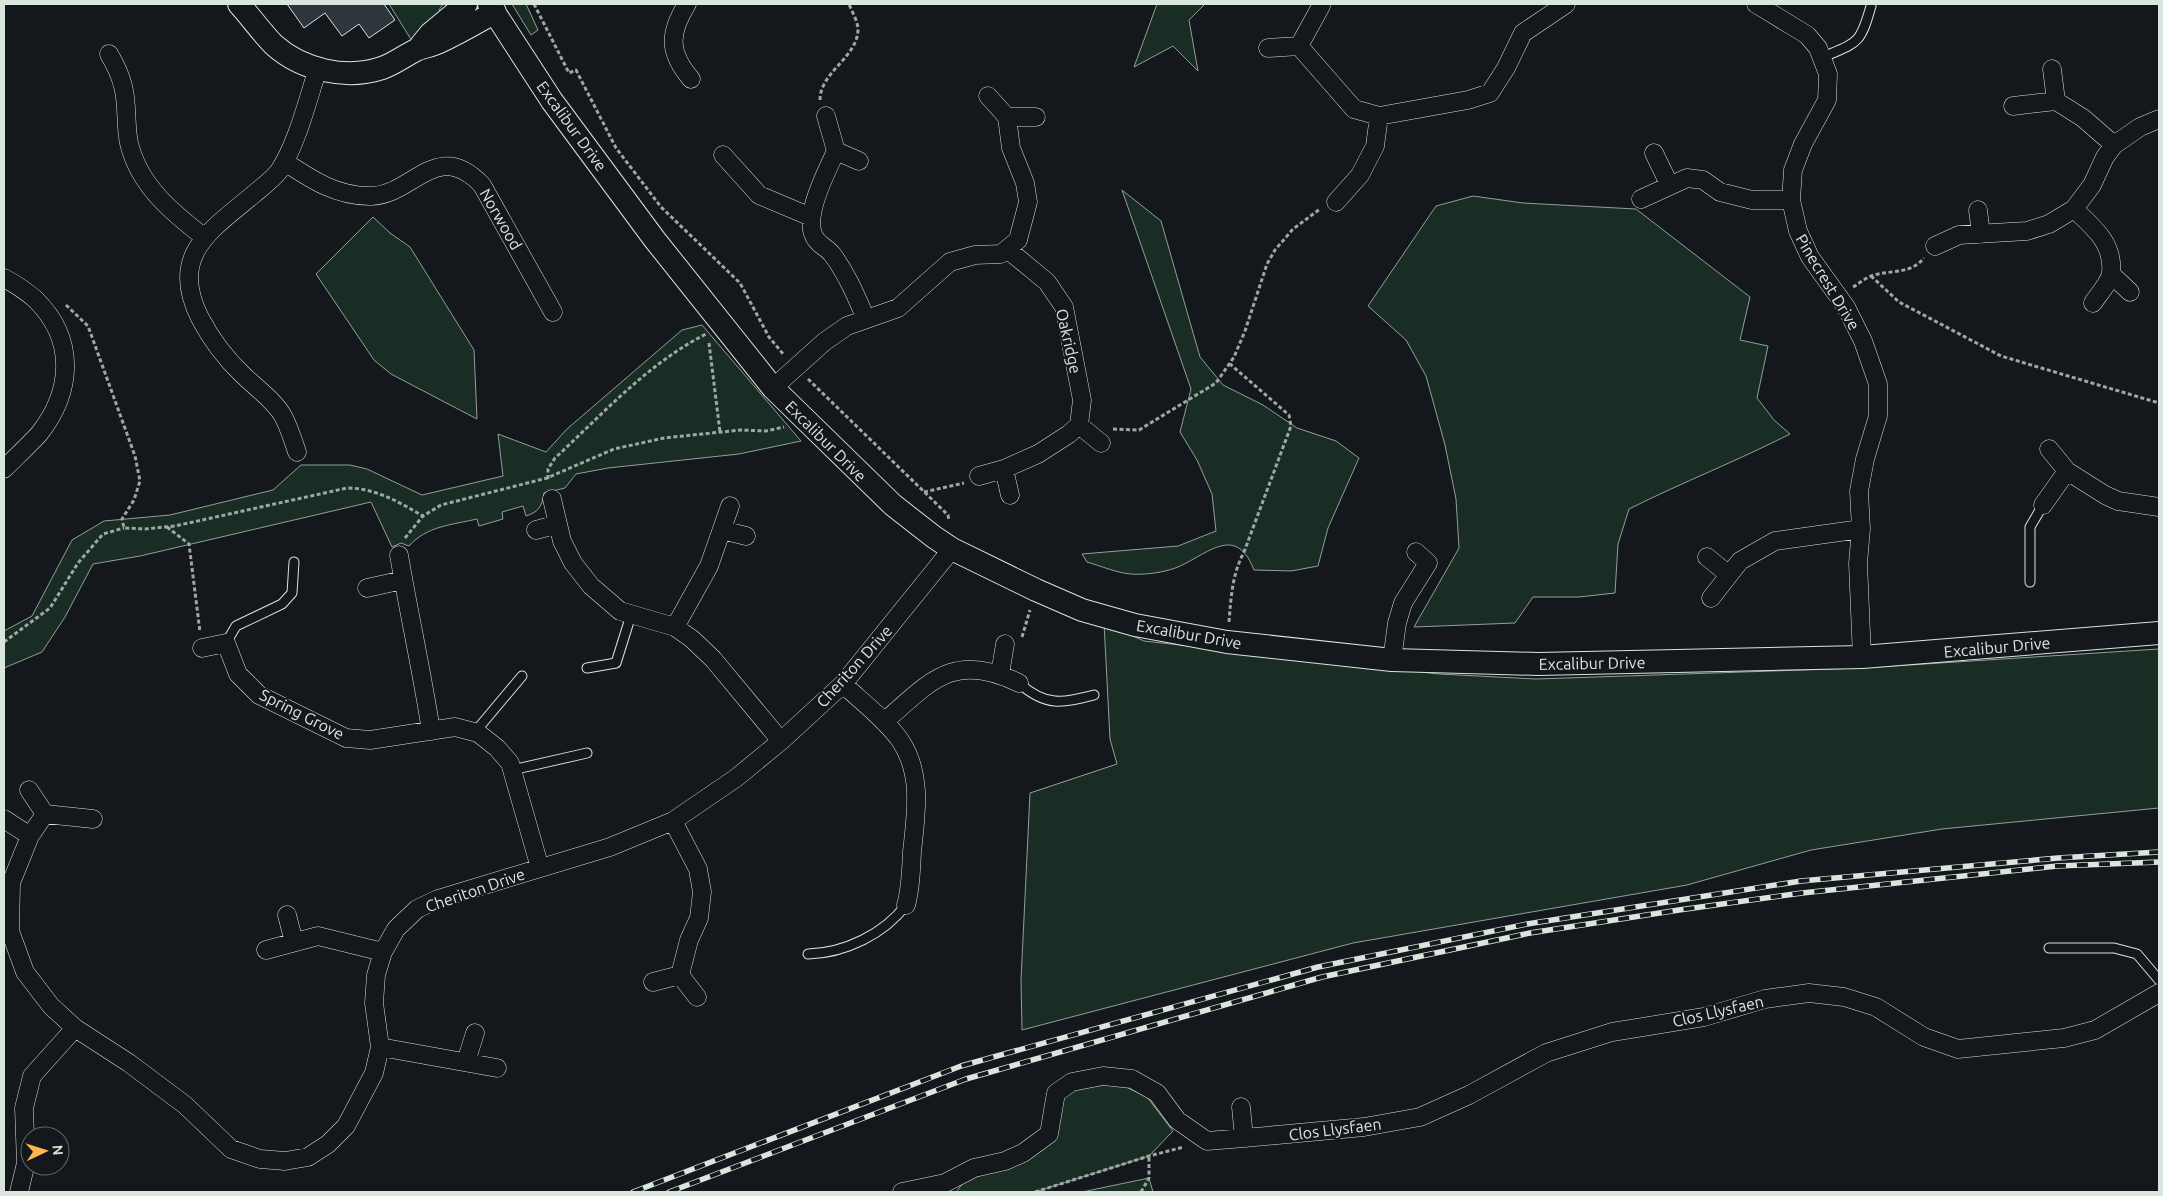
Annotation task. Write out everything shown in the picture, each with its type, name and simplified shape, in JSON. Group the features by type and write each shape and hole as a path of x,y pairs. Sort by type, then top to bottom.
{"street":[{"path":"239,4 274,45 294,58 318,68 345,74 369,72 398,61 417,50 444,40 492,8"},
{"path":"417,50 430,34 466,4"},
{"path":"688,4 675,25 672,38 674,50 681,67 691,79"},
{"path":"1299,46 1354,109 1379,116 1468,100 1490,93 1506,68 1523,33 1566,4"},
{"name":"Pinecrest Drive","path":"1756,4 1807,35 1818,48 1828,74 1827,100 1803,144 1793,170 1791,200 1798,231 1810,257 1838,296 1863,340 1878,384 1878,416 1866,459 1860,491 1861,529 1858,563 1862,657"},
{"path":"1299,46 1321,6"},
{"name":"Excalibur Drive","path":"492,8 552,101 654,240 774,388 801,416 892,505 952,549 1082,610 1135,625 1228,642 1392,660 1538,664 1862,657 2159,633"},
{"path":"1268,48 1299,46"},
{"path":"109,54 118,71 123,87 130,145 143,176 163,203 205,238"},
{"path":"297,452 283,416 227,358 200,318 192,300 188,284 192,256 205,238 224,219 269,181 285,162 318,68"},
{"path":"2052,69 2056,101"},
{"path":"774,388 824,342 847,326 898,308 950,262 975,255 1001,254 1018,240 1028,202 1025,183 1011,148 1007,117 988,96"},
{"path":"2012,106 2056,101 2083,118 2114,145"},
{"path":"1336,202 1360,176 1375,146 1379,116"},
{"path":"826,117 836,150 817,193 811,217 814,238 831,253 850,283 866,319"},
{"path":"1007,117 1036,117"},
{"path":"1935,246 1959,235 2027,231 2049,224 2074,209 2092,185 2105,157 2114,145 2140,127 2159,119"},
{"path":"836,150 859,161"},
{"path":"1654,153 1670,186"},
{"path":"723,155 759,195 811,217"},
{"name":"Norwood","path":"285,162 325,186 339,192 374,196 390,191 435,168 448,166 462,169 474,176 482,185 553,312"},
{"path":"1641,199 1687,178 1703,180 1720,192 1752,200 1791,200"},
{"path":"2074,209 2098,232 2107,245 2111,274 2130,292"},
{"path":"1978,210 1981,234"},
{"name":"Oakridge","path":"1007,249 1047,282 1064,307 1090,434"},
{"path":"2093,302 2111,274"},
{"path":"4,278 22,289 54,321 65,351 66,368 58,403 38,434 4,469"},
{"path":"979,476 1004,469 1038,454 1069,434 1090,434"},
{"path":"2049,449 2067,471 2118,501 2159,507"},
{"path":"1004,469 1010,495"},
{"path":"2043,505 2067,471"},
{"path":"552,499 562,541 574,563 591,586 620,611 675,627 692,639 713,659 781,741"},
{"path":"675,627 709,566 730,506"},
{"path":"536,530 558,524"},
{"path":"1711,598 1740,561 1776,541 1861,529"},
{"path":"722,530 746,536"},
{"name":"Cheriton Drive","path":"45,814 30,836 11,883 10,931 25,972 51,1006 75,1028 129,1063 185,1104 231,1149 260,1159 285,1161 308,1157 328,1144 346,1126 374,1073 380,1047 374,1003 376,975 383,952 396,929 417,909 438,899 610,848 673,820 736,778 781,741 842,684 952,549"},
{"path":"1392,660 1397,623 1403,603 1428,563 1416,552"},
{"path":"398,555 421,665 431,731"},
{"path":"1706,558 1730,575"},
{"path":"367,588 403,580"},
{"path":"202,648 226,642"},
{"name":"Spring Grove","path":"226,642 238,674 259,695 346,738 370,740 455,727 475,732 497,748 510,763 540,868"},
{"path":"1000,674 1004,644"},
{"path":"884,722 931,680 955,670 978,670 1000,674 1019,683"},
{"path":"842,684 884,722 909,756 916,781 917,801 906,905"},
{"path":"29,790 45,814 93,819"},
{"path":"4,820 30,836"},
{"path":"673,820 698,869 702,892 699,918 689,940 680,975"},
{"path":"287,915 294,942"},
{"path":"266,950 318,936 383,952"},
{"path":"654,982 680,975"},
{"path":"680,975 697,997"},
{"name":"Clos Llysfaen","path":"1207,1141 1364,1127 1420,1117 1469,1095 1546,1053 1612,1032 1704,1017 1765,999 1809,993 1844,997 1876,1008 1924,1038 1958,1049 2064,1038 2095,1030 2159,993"},
{"path":"18,1192 26,1163 24,1108 32,1076 75,1028"},
{"path":"466,1062 475,1033"},
{"path":"380,1047 497,1068"},
{"path":"902,1192 945,1183 974,1168 1004,1161 1023,1153 1049,1134 1056,1093 1072,1082 1102,1076 1132,1078 1157,1093 1177,1120 1207,1141"},
{"path":"1241,1107 1244,1138"}],"lane":[{"path":"1821,58 1845,48 1859,39 1871,6"},
{"path":"2030,582 2030,527 2043,505"},
{"path":"226,642 236,626 282,604 292,593 294,562"},
{"path":"587,668 616,663 631,615"},
{"path":"475,732 522,676"},
{"path":"1019,683 1030,693 1045,700 1067,702 1094,696"},
{"path":"512,770 587,753"},
{"path":"808,954 825,954 854,945 896,918 906,905"},
{"path":"2049,948 2114,948 2137,954 2159,980"}],"path":[{"path":"534,4 569,73 576,70 616,148 661,207 740,283 769,337 796,368 948,515 952,549"},
{"path":"826,117 821,107 820,94 823,83 842,61 857,36 858,27 849,4"},
{"path":"1090,434 1107,428 1139,430 1216,383 1230,364 1245,331 1268,264 1275,250 1293,229 1332,201 1336,202"},
{"path":"1838,296 1871,276 1904,272 1920,263 1935,246"},
{"path":"1871,276 1899,302 2001,356 2159,403"},
{"path":"44,309 64,303 88,326 135,456 140,481 134,500 122,519 124,528"},
{"path":"552,499 548,468 555,458 625,391 673,352 708,333 720,432"},
{"path":"1228,642 1232,584 1236,568 1244,552 1291,426 1289,415 1230,364"},
{"path":"398,555 404,538 423,516 441,505 548,478 614,449 664,438 720,432 766,431 788,427 801,416"},
{"path":"924,492 971,481 979,476"},
{"path":"4,642 50,608 78,563 103,534 124,528 167,527 347,488 365,488 398,501 423,516"},
{"path":"167,527 190,544 202,648"},
{"path":"1004,644 1023,636 1036,590"},
{"path":"1035,1192 1149,1156 1207,1141"},
{"path":"1141,1192 1149,1178 1149,1156"}],"green space":[{"path":"389,4 443,4 439,10 443,14 412,41"},
{"path":"512,4 526,4 538,30 531,35"},
{"path":"1157,4 1205,4 1189,20 1198,71 1173,46 1134,67"},
{"path":"1122,190 1161,221 1200,357 1223,385 1263,405 1297,428 1336,441 1359,458 1328,528 1318,566 1291,571 1254,570 1246,555 1237,547 1227,545 1216,548 1169,570 1150,574 1135,574 1120,572 1087,562 1082,554 1178,546 1216,531 1212,494 1197,460 1180,432 1191,389"},
{"path":"1473,196 1523,203 1636,209 1750,297 1740,340 1768,346 1757,398 1774,420 1790,434 1629,509 1618,544 1615,593 1579,597 1533,597 1515,623 1414,627 1459,548 1456,499 1445,445 1426,376 1406,340 1368,306 1436,206"},
{"path":"373,217 390,233 410,247 474,350 477,419 391,374 374,360 316,274"},
{"path":"702,325 801,441 739,454 608,468 576,474 565,488 544,493 539,508 534,513 526,516 523,506 502,512 503,519 479,526 477,519 449,525 424,534 409,546 401,543 392,547 371,502 140,556 93,564 65,617 42,652 4,668 4,631 32,616 72,540 104,521 170,515 273,490 301,465 350,465 367,469 422,495 503,476 498,434 546,452 567,429 682,330"},
{"path":"1104,623 1144,641 1439,674 1536,679 1862,668 2159,649 2159,808 1942,829 1811,850 1687,885 1353,943 1022,1030 1021,980 1030,793 1117,764 1110,739"},
{"path":"1103,1076 1147,1097 1173,1131 1149,1156 1035,1192 956,1192 967,1178 1049,1134 1056,1093"},
{"path":"1149,1178 1153,1192 1082,1192"}],"building":[{"path":"287,4 384,4 395,20 369,38 359,24 342,36 325,13 304,28"}],"railway":[{"path":"633,1192 961,1066 1318,967 1527,924 1801,881 2058,858 2159,852"},
{"path":"669,1192 966,1079 1322,977 1530,933 1802,893 2057,866 2159,862"}]}
